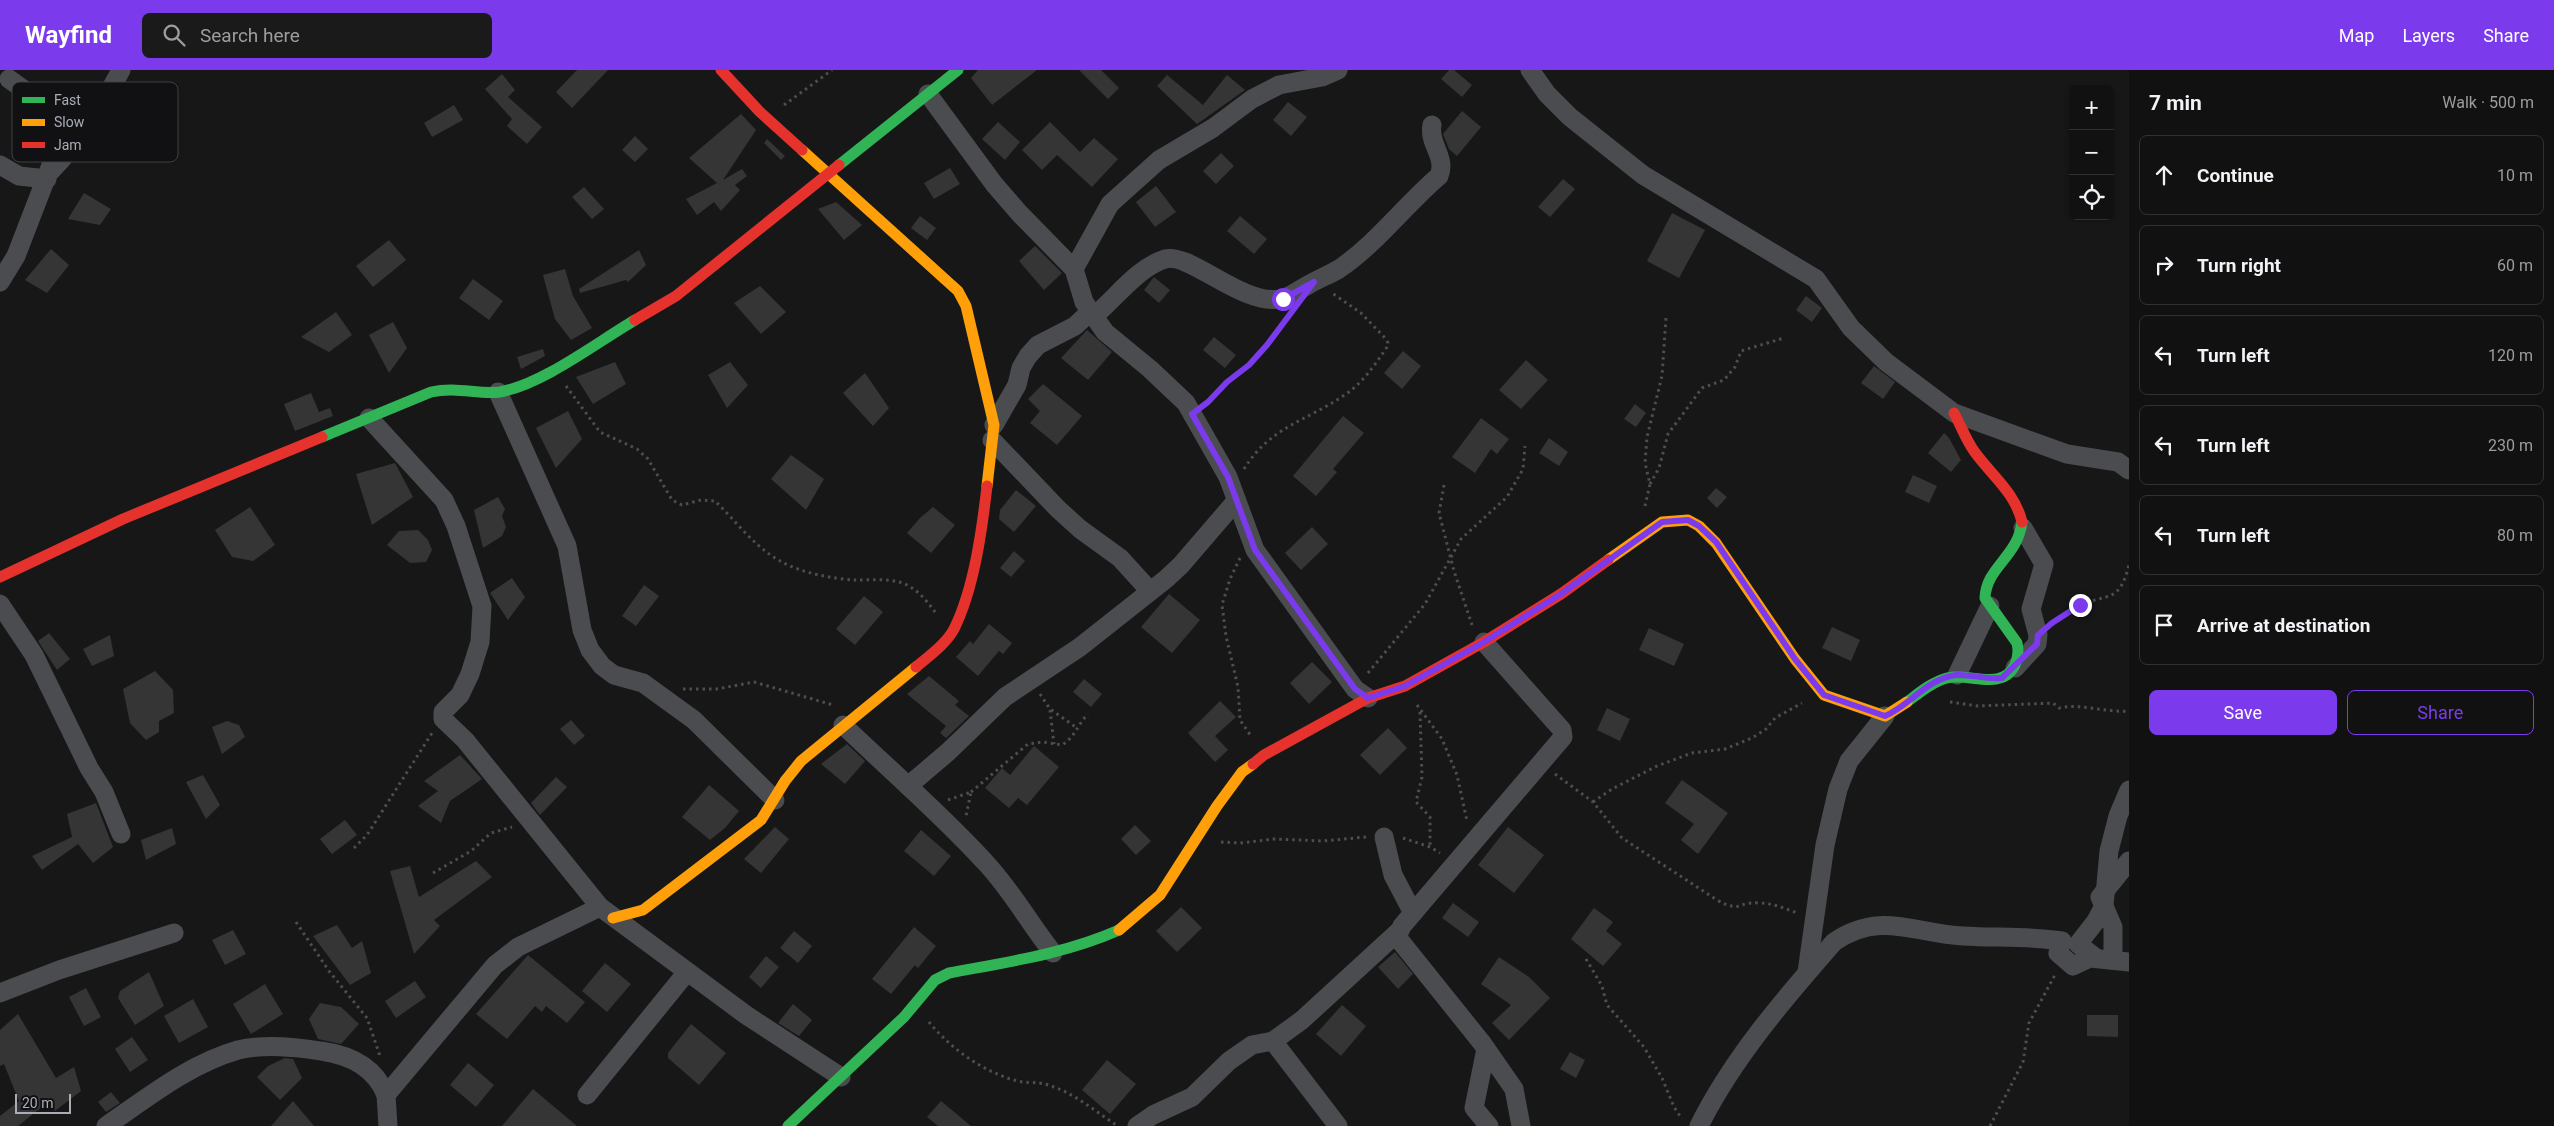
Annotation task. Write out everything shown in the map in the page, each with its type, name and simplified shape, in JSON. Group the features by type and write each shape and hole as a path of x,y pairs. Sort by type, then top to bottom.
{"street":[{"path":"114,82 121,70"},
{"path":"383,1089 494,965 518,948 607,913 643,910 761,820 801,761 936,650 951,632 963,605 981,535 993,432 970,318 958,291 886,228 830,172 770,120 721,70"},
{"path":"0,577 123,519 432,392 448,388 498,392 530,383 676,296 958,70"},
{"path":"1074,269 1110,204 1159,160 1213,128 1252,99 1279,85 1322,77 1338,70"},
{"path":"1530,70 1546,94 1570,117 1643,175 1816,279 1845,320 1886,362 1954,413 2067,454 2118,462 2129,470"},
{"path":"928,94 994,184 1020,214 1074,269 1084,302 1105,332 1150,369 1186,403 1234,495 1249,537 1266,566 1362,693"},
{"path":"993,432 1017,385 1021,368 1028,356 1038,346 1075,326 1155,264 1167,258 1179,259 1237,290 1268,300 1283,299 1338,270 1361,251 1417,195 1439,176 1442,169 1442,159 1434,142 1432,125"},
{"path":"0,282 16,256 48,175 51,162"},
{"path":"0,165 19,176 48,175 60,162"},
{"path":"498,392 567,546 582,630 590,650 602,666 614,675 630,678 647,686 694,720 775,800"},
{"path":"1807,973 1825,845 1838,789 1849,761 1885,716 1912,697 1942,680 1957,675 1994,679 2002,678 2010,673 2037,644 2038,635 2031,609 2044,564 2023,528 2017,502 1973,450 1954,413"},
{"path":"368,418 444,500 456,526 482,606 480,642 470,674 460,695 443,712 443,719 465,740 607,913 746,1016 841,1077"},
{"path":"993,432 1058,509 1080,529 1120,558 1150,591"},
{"path":"908,786 948,752 1005,698 1080,647 1181,566 1234,495"},
{"path":"788,1126 841,1077 914,1004 935,980 942,976 1053,953 1094,941 1123,928 1160,894 1217,806 1242,772 1264,755 1362,693 1405,686 1482,643 1561,594 1638,537 1662,522 1688,520 1699,526 1716,542 1795,659 1824,695 1885,716"},
{"path":"2010,673 2020,650 2008,629 1985,598 1984,589 1994,572 2018,544 2023,528"},
{"path":"0,604 34,655 89,768 104,792 121,834"},
{"path":"1957,675 1990,606"},
{"path":"1137,1126 1153,1115 1192,1096 1229,1061 1252,1046 1273,1041 1302,1020 1398,932 1563,737 1562,730 1482,643"},
{"path":"850,719 908,786 985,861 1013,894 1032,926 1053,953"},
{"path":"2113,960 2113,927 2105,898 2108,851 2118,816 2129,790"},
{"path":"1384,837 1393,874 1414,912"},
{"path":"2113,960 2078,944 2096,921 2105,898 2129,861"},
{"path":"1699,1126 1713,1098 1757,1033 1834,942 1844,935 1870,927 1894,924 1948,935 2039,938 2062,941 2058,954 2073,966 2090,958 2113,960"},
{"path":"1398,932 1400,940 1486,1049 1514,1089 1521,1126"},
{"path":"0,992 59,970 174,933"},
{"path":"586,1095 687,972"},
{"path":"1273,1041 1338,1126"},
{"path":"106,1126 177,1078 211,1060 239,1050 292,1047 339,1053 358,1061 376,1076 383,1089 388,1126"},
{"path":"1486,1049 1474,1108 1490,1126"}],"path":[{"path":"770,120 789,99 832,70"},
{"path":"1234,495 1248,464 1260,449 1288,425 1344,396 1361,381 1388,343 1361,313 1314,282"},
{"path":"1192,414 1249,365 1295,310"},
{"path":"1650,484 1645,463 1647,437 1662,376 1666,317"},
{"path":"1638,537 1650,484 1659,468 1668,434 1702,388 1724,380 1735,367 1741,351 1784,338"},
{"path":"555,368 576,401 600,432 637,449 648,459 672,500 682,504 700,500 715,500 759,546 782,562 801,570 854,580 879,580 904,584 926,599 951,632"},
{"path":"1362,693 1425,604 1461,539 1507,497 1523,469 1525,446"},
{"path":"1444,485 1439,513 1450,557 1482,643"},
{"path":"1249,537 1230,579 1222,605 1226,636 1238,687 1240,720 1264,755"},
{"path":"2038,635 2052,623 2080,605 2107,598 2120,590 2129,565"},
{"path":"1034,678 1038,690 1050,709 1077,728"},
{"path":"647,686 717,689 743,682 754,682 850,719"},
{"path":"1405,686 1420,711 1442,739 1457,775 1471,844"},
{"path":"1593,802 1612,789 1657,766 1692,752 1725,749 1752,738 1766,729 1775,718 1824,695"},
{"path":"1912,697 1978,706 2053,703 2059,708 2071,705 2115,712 2129,711"},
{"path":"1050,709 1054,744"},
{"path":"1420,711 1422,777 1416,802 1430,817 1430,847"},
{"path":"971,792 1028,744 1062,745 1073,738 1077,728 1088,714"},
{"path":"354,848 367,835 419,752 443,719"},
{"path":"1541,763 1593,802 1622,838 1730,907 1745,906 1757,902 1776,905 1816,919"},
{"path":"432,873 471,851 491,833 512,827 527,817"},
{"path":"1194,842 1240,843 1274,839 1322,841 1384,837 1402,838 1430,847 1456,863"},
{"path":"296,922 329,971 367,1018 378,1048 383,1071 383,1089"},
{"path":"1990,1126 2023,1062 2029,1023 2064,957"},
{"path":"1586,959 1602,986 1607,1005 1644,1047 1662,1078 1674,1107 1686,1126"},
{"path":"914,1004 940,1036 981,1066 1015,1081 1047,1084 1066,1092 1118,1126"}],"building":[{"path":"577,70 608,70 572,108 556,92"},
{"path":"978,70 1037,70 992,105 971,78"},
{"path":"1079,70 1101,70 1119,88 1108,99"},
{"path":"1449,70 1454,70 1472,85 1462,97 1441,79"},
{"path":"502,74 515,90 508,97 542,127 527,144 507,126 512,119 485,89"},
{"path":"1167,75 1203,105 1227,75 1245,90 1197,124 1157,86"},
{"path":"1288,102 1307,117 1291,136 1273,120"},
{"path":"454,105 463,120 432,137 424,123"},
{"path":"1462,111 1481,127 1457,156 1449,149 1443,134"},
{"path":"741,114 756,130 723,180 742,169 747,176 735,185 740,190 721,211 714,202 697,215 686,199 717,183 689,158"},
{"path":"998,122 1020,142 1005,160 982,139"},
{"path":"1050,122 1080,152 1094,138 1118,159 1092,187 1057,155 1042,170 1022,150"},
{"path":"635,136 648,149 635,162 622,150"},
{"path":"767,139 785,156 781,160 764,143"},
{"path":"1221,153 1234,166 1216,184 1203,171"},
{"path":"950,168 960,184 934,199 924,183"},
{"path":"1563,179 1575,189 1550,217 1538,207"},
{"path":"1156,186 1176,212 1155,227 1136,202"},
{"path":"584,187 604,209 592,219 572,197"},
{"path":"84,193 111,209 100,225 68,219"},
{"path":"836,202 862,225 844,240 818,209"},
{"path":"1672,213 1705,230 1679,278 1647,261"},
{"path":"920,216 936,228 927,240 911,228"},
{"path":"1240,216 1267,239 1254,254 1227,231"},
{"path":"389,240 406,260 373,287 356,266"},
{"path":"1035,246 1062,273 1044,290 1019,261"},
{"path":"51,249 69,265 47,293 25,280"},
{"path":"639,250 646,265 628,282 626,280 580,293 579,289"},
{"path":"565,269 573,296 592,328 571,340 555,319 543,275"},
{"path":"1154,277 1170,290 1159,303 1144,290"},
{"path":"473,279 503,301 489,320 459,298"},
{"path":"760,286 786,312 761,334 734,303"},
{"path":"1806,296 1822,308 1812,322 1796,310"},
{"path":"336,312 352,335 329,352 301,337"},
{"path":"393,322 407,348 389,373 369,335"},
{"path":"1087,330 1112,352 1088,380 1061,358"},
{"path":"1214,337 1236,355 1225,368 1203,350"},
{"path":"543,349 545,356 521,369 517,357"},
{"path":"1403,351 1421,366 1402,389 1384,373"},
{"path":"1526,360 1548,380 1521,409 1499,390"},
{"path":"615,362 626,384 593,404 576,377"},
{"path":"730,362 748,385 727,408 708,375"},
{"path":"1874,366 1895,382 1883,399 1861,383"},
{"path":"865,373 889,408 873,426 843,393"},
{"path":"1043,384 1082,416 1057,445 1030,423 1040,411 1028,399"},
{"path":"311,393 319,412 330,408 333,416 295,431 284,404"},
{"path":"1635,404 1646,413 1636,427 1624,419"},
{"path":"568,411 582,439 556,468 536,428"},
{"path":"1343,416 1364,433 1333,469 1337,472 1316,496 1293,476"},
{"path":"1481,418 1509,439 1497,454 1491,449 1475,473 1452,457"},
{"path":"1944,433 1949,438 1961,460 1951,472 1928,453"},
{"path":"1549,438 1568,452 1559,466 1539,453"},
{"path":"791,455 824,479 806,510 771,479"},
{"path":"395,463 413,497 372,525 356,474"},
{"path":"1913,475 1937,486 1929,503 1905,492"},
{"path":"1716,488 1727,497 1717,508 1707,498"},
{"path":"1016,490 1036,506 1014,532 999,519 1000,510"},
{"path":"498,497 505,509 502,516 506,527 502,536 483,548 474,510"},
{"path":"250,507 275,545 253,561 232,557 215,530"},
{"path":"933,507 955,525 931,553 907,533"},
{"path":"1312,527 1328,544 1301,570 1285,553"},
{"path":"418,530 428,540 432,550 426,562 410,563 387,545 399,531"},
{"path":"1014,551 1025,561 1011,577 1000,568"},
{"path":"512,578 525,597 508,620 490,593"},
{"path":"644,585 659,596 636,626 622,616"},
{"path":"1169,594 1200,620 1172,653 1141,627"},
{"path":"864,596 883,612 855,645 836,629"},
{"path":"989,624 1012,643 1003,654 999,651 978,676 956,657 970,641 973,644"},
{"path":"1832,627 1860,640 1851,661 1822,648"},
{"path":"1649,628 1684,644 1674,666 1639,650"},
{"path":"49,633 70,659 57,670 38,641"},
{"path":"110,635 114,656 92,666 83,649"},
{"path":"1312,662 1332,682 1309,704 1290,683"},
{"path":"155,671 173,690 174,713 159,721 159,732 146,740 130,723 123,689"},
{"path":"929,676 959,701 955,705 969,716 946,738 940,733 946,726 907,694"},
{"path":"1084,679 1102,694 1091,707 1073,692"},
{"path":"1220,701 1236,717 1215,736 1228,750 1215,762 1188,733"},
{"path":"1607,708 1630,719 1620,741 1597,730"},
{"path":"571,720 585,736 574,745 560,729"},
{"path":"227,721 239,725 245,737 222,754 212,727"},
{"path":"1388,728 1407,748 1380,775 1360,755"},
{"path":"847,744 865,761 845,784 821,764"},
{"path":"1034,746 1059,767 1027,805 1018,798 1009,808 985,788 1002,768 1010,775"},
{"path":"460,755 482,779 450,801 441,823 418,806 438,791 424,781"},
{"path":"203,775 220,805 206,819 186,782"},
{"path":"556,777 567,787 540,815 531,803"},
{"path":"1682,780 1728,813 1698,854 1681,840 1694,824 1665,803"},
{"path":"709,785 739,811 725,828 710,840 682,817"},
{"path":"96,803 113,847 93,863 78,844 42,870 32,856 72,837 67,814"},
{"path":"345,820 357,835 332,854 320,839"},
{"path":"1135,825 1151,841 1136,855 1121,839"},
{"path":"775,827 789,839 761,873 744,859"},
{"path":"1508,827 1544,855 1514,893 1478,865"},
{"path":"172,828 176,844 146,860 141,840"},
{"path":"921,830 951,856 934,876 904,851"},
{"path":"476,861 492,877 434,920 440,926 414,954 390,871 410,866 419,897"},
{"path":"1453,903 1479,922 1468,937 1442,918"},
{"path":"1181,907 1202,928 1177,952 1156,931"},
{"path":"1594,908 1613,922 1606,931 1622,944 1603,966 1571,939"},
{"path":"337,925 352,948 362,941 371,973 350,985 313,936"},
{"path":"914,927 936,946 918,968 915,965 891,994 872,979"},
{"path":"233,930 246,954 225,965 212,940"},
{"path":"794,931 812,946 798,963 780,948"},
{"path":"1395,952 1413,974 1398,989 1378,967"},
{"path":"528,955 585,1002 567,1023 546,1006 542,1012 535,1006 507,1039 476,1014"},
{"path":"766,956 779,967 761,988 749,977"},
{"path":"1499,957 1529,977 1550,998 1509,1040 1492,1023 1511,1005 1481,984"},
{"path":"605,963 631,984 607,1012 582,991"},
{"path":"149,972 164,1006 135,1025 118,998 120,991"},
{"path":"415,981 426,997 396,1018 385,1001"},
{"path":"265,984 283,1014 251,1034 233,1004"},
{"path":"86,988 101,1017 84,1026 69,997"},
{"path":"193,999 208,1027 179,1043 164,1016"},
{"path":"320,1003 341,1007 359,1024 341,1044 318,1039 309,1019"},
{"path":"793,1004 812,1020 799,1036 778,1023"},
{"path":"1342,1005 1366,1026 1341,1056 1316,1034"},
{"path":"18,1014 56,1078 74,1067 81,1091 55,1111 47,1103 18,1126 0,1126 0,1116 19,1101 4,1064 0,1066 0,1030"},
{"path":"2087,1015 2118,1015 2118,1037 2087,1036"},
{"path":"691,1024 726,1053 699,1085 668,1058 668,1053"},
{"path":"132,1037 148,1060 130,1072 115,1049"},
{"path":"1570,1052 1585,1060 1576,1078 1560,1069"},
{"path":"285,1058 293,1059 302,1078 280,1100 257,1077 268,1066"},
{"path":"1107,1060 1136,1084 1110,1114 1082,1090"},
{"path":"468,1063 494,1085 476,1107 450,1085"},
{"path":"533,1089 577,1126 502,1126"},
{"path":"111,1092 120,1103 106,1112 98,1102"},
{"path":"293,1101 314,1126 271,1126"},
{"path":"941,1101 971,1126 938,1126 927,1117"}],"traffic: fast":[{"path":"839,165 958,70"},
{"path":"322,437 431,392 450,390 492,393 517,388 569,362 635,320"},
{"path":"1907,702 1941,680 1955,677 2002,678 2015,665 2018,654 2017,643 1985,598 1991,578 2015,544 2022,522"},
{"path":"788,1126 904,1017 935,980 949,973 1057,951 1119,930"}],"traffic: slow":[{"path":"802,150 958,291 966,306 994,425 987,486"},
{"path":"1608,560 1662,522 1688,520 1699,526 1716,543 1795,659 1824,695 1885,716 1907,702"},
{"path":"613,918 643,910 761,820 785,781 801,761 916,667"},
{"path":"1119,930 1160,895 1217,806 1242,772 1253,764"}],"traffic: jam":[{"path":"721,70 760,112 802,150"},
{"path":"635,320 676,296 839,165"},
{"path":"1954,413 1974,451 2002,484 2014,502 2022,522"},
{"path":"0,577 123,519 322,437"},
{"path":"916,667 947,640 961,613 976,559 987,486"},
{"path":"1253,764 1264,755 1368,698 1405,686 1484,642 1561,594 1608,560"}],"route":[{"path":"1283,299 1314,282 1285,324 1249,365 1192,414 1228,477 1255,550 1355,689 1368,698 1405,686 1484,642 1561,594 1662,522 1688,520 1699,526 1716,542 1795,659 1824,695 1845,700 1885,716 1892,713 1921,691 1942,680 1957,675 1994,679 2002,678 2010,673 2037,644 2038,635 2052,623 2080,605"}]}
